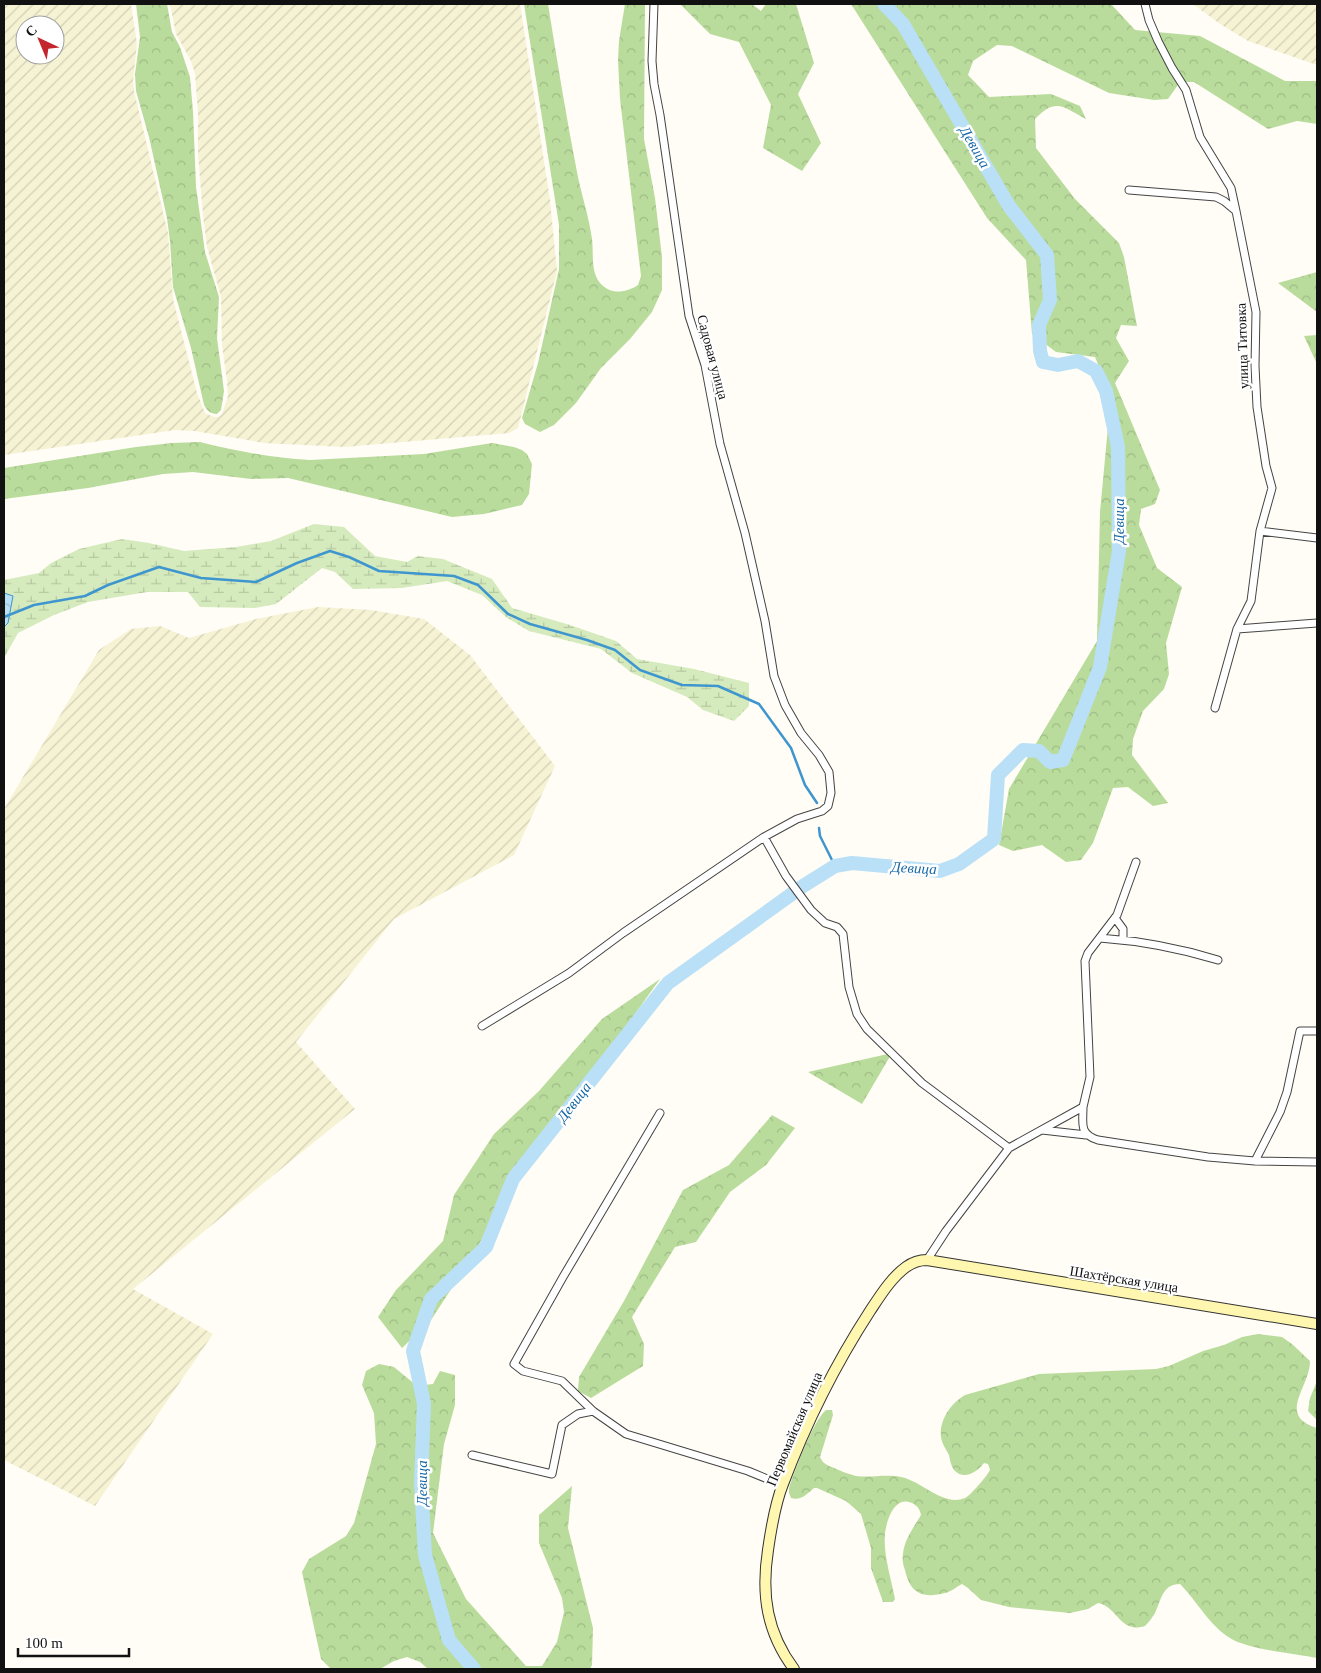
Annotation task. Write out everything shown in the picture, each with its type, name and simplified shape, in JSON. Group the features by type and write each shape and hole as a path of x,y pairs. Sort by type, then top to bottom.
{"street":[{"name":"Садовая улица","path":"482,1026 569,973 623,933 764,837 797,819 822,811 828,806 831,793 829,772 825,763 801,733 788,710 774,676 765,621 745,532 720,444 705,365 689,316 654,84 652,61 654,4"},
{"name":"улица Титовка","path":"1145,4 1149,20 1158,41 1186,90 1200,137 1231,188 1256,312 1255,366 1257,407 1266,466 1272,488 1260,531 1251,601 1237,629 1215,708"},
{"path":"1129,190 1216,197 1236,211"},
{"path":"1260,531 1317,538"},
{"path":"1237,629 1317,623"},
{"path":"764,837 786,876 811,910 824,923 837,927 843,934 849,988 857,1014 867,1029 922,1083 1009,1148"},
{"path":"1086,1135 1083,1125 1083,1107 1090,1078 1085,960 1088,953 1115,918 1136,862"},
{"path":"1115,918 1123,929 1123,940"},
{"path":"1100,938 1179,948 1218,960"},
{"path":"1255,1161 1288,1092 1300,1031 1317,1031"},
{"path":"927,1260 946,1231 1009,1148 1083,1107"},
{"path":"660,1113 514,1364 523,1371 562,1381 593,1411 626,1434 748,1471 782,1485"},
{"path":"1042,1130 1086,1135 1098,1140 1208,1157 1255,1161 1317,1162"},
{"name":"Шахтёрская улица","path":"927,1260 1317,1324"},
{"name":"Первомайская улица","path":"794,1669 778,1645 772,1630 766,1593 767,1551 782,1485 824,1390 878,1298 901,1271 913,1263 927,1260"},
{"path":"472,1455 552,1474 562,1425 578,1414 593,1411"}],"shaded area":[{"path":"4,4 131,4 137,44 133,81 134,91 168,233 173,299 197,393 205,413 218,417 222,414 228,396 222,345 221,297 207,247 203,216 195,74 191,61 176,34 170,4 520,4 550,200 557,271 518,428 509,433 344,447 264,443 195,431 175,430 4,455"},
{"path":"1193,4 1317,4 1317,65 1248,41 1220,24"},
{"path":"318,607 371,610 424,619 470,655 555,766 514,855 394,919 296,1042 355,1109 133,1289 213,1334 95,1506 4,1460 4,809 99,650 131,629 160,626 189,638 256,619"}],"green space":[{"path":"136,4 167,4 172,32 180,47 190,77 196,187 205,252 219,297 217,338 224,391 221,410 217,414 209,411 204,405 191,348 173,287 167,218 149,137 136,91 135,74 140,37"},
{"path":"524,4 548,4 573,151 591,230 595,273 604,287 618,292 638,285 641,276 620,99 619,41 625,4 645,4 644,139 655,198 662,257 662,290 652,312 630,339 601,368 576,403 554,425 540,432 525,424 522,418 538,363 559,269 559,225"},
{"path":"680,4 752,4 761,11 766,4 796,4 814,63 798,94 821,143 802,171 763,148 771,105 739,42 710,34"},
{"path":"851,4 1111,4 1135,30 1200,36 1285,81 1317,81 1317,124 1297,121 1268,129 1194,82 1180,82 1168,99 1154,100 1109,93 1012,46 997,45 973,61 968,75 989,97 1051,94 1080,106 1086,119 1060,106 1054,106 1042,112 1035,119 1036,148 1075,199 1119,243 1124,257 1137,326 1121,325 1116,338 1129,361 1115,383 1160,490 1155,504 1141,509 1139,525 1157,568 1182,587 1166,643 1169,674 1164,689 1143,711 1133,739 1132,755 1168,803 1153,806 1128,787 1113,788 1093,843 1081,860 1066,862 1042,845 1013,851 999,845 1009,789 1097,641 1100,512 1111,395 1095,357 1056,352 1032,334 1026,260 987,218"},
{"path":"1317,272 1317,312 1278,283"},
{"path":"1317,335 1317,364 1304,336"},
{"path":"200,442 254,454 310,460 424,454 492,443 514,447 527,454 532,464 529,494 522,505 484,514 452,517 288,478 251,479 193,472 163,474 88,488 4,499 4,468 136,447"},
{"path":"314,524 344,527 375,556 407,562 418,556 443,559 492,579 512,608 616,641 637,659 694,669 749,683 749,706 734,721 703,710 687,697 632,673 601,649 529,631 506,617 482,595 447,581 402,588 353,589 335,572 322,568 276,604 255,608 200,607 188,592 147,592 88,602 54,615 18,633 4,658 4,580 39,573 51,563 79,549 122,539 184,551 236,547 271,541"},
{"path":"660,979 500,1202 476,1251 431,1320 402,1348 378,1317 396,1290 443,1241 454,1195 494,1134 539,1091 602,1019"},
{"path":"892,1053 862,1104 808,1072"},
{"path":"772,1115 795,1128 766,1165 730,1192 696,1242 675,1247 632,1317 644,1344 643,1366 591,1398 578,1391 579,1377 624,1301 683,1190 729,1165"},
{"path":"1258,1334 1282,1337 1310,1361 1309,1371 1298,1400 1297,1408 1299,1416 1305,1422 1317,1428 1317,1658 1259,1648 1237,1642 1223,1633 1209,1620 1180,1584 1169,1587 1166,1590 1150,1620 1145,1626 1137,1627 1124,1623 1105,1605 1098,1603 1088,1609 1070,1613 1009,1607 981,1600 962,1584 951,1591 937,1595 918,1592 907,1578 903,1556 905,1544 921,1515 916,1505 906,1501 901,1502 893,1510 886,1527 885,1550 895,1599 893,1602 883,1602 871,1568 871,1548 861,1514 846,1501 817,1488 814,1488 798,1499 791,1498 789,1493 795,1470 805,1446 816,1424 826,1410 832,1410 833,1415 820,1457 826,1464 856,1476 890,1476 909,1479 941,1496 957,1500 971,1494 990,1470 988,1464 984,1463 970,1474 962,1475 958,1473 952,1467 949,1455 942,1442 941,1431 944,1418 951,1407 965,1395 1039,1374 1156,1369 1169,1366 1242,1337"},
{"path":"379,1364 394,1367 417,1386 433,1384 440,1371 455,1375 455,1405 444,1444 433,1533 466,1599 526,1666 542,1666 557,1642 564,1612 562,1598 539,1543 539,1515 572,1486 568,1528 593,1628 592,1665 590,1669 428,1669 420,1662 407,1657 394,1661 380,1669 331,1669 321,1659 302,1572 309,1559 346,1536 354,1523 376,1444 374,1413 362,1385 366,1371"},
{"path":"1317,1381 1317,1420 1308,1411 1310,1398"}],"water":[{"path":"4,593 13,596 8,623 4,627"}],"waterway":[{"name":"Девица","path":"474,1669 449,1640 425,1555 421,1482 424,1404 413,1351 431,1299 486,1247 513,1179 668,983 803,886 835,866 852,863 940,871 959,864 994,839 998,775 1023,750 1039,751 1050,762 1063,760 1100,667 1119,551 1118,447 1106,391 1096,371 1078,361 1058,365 1043,362 1040,351 1039,325 1050,300 1047,255 1009,206 903,24 884,4"},
{"path":"4,617 34,605 85,596 108,585 159,567 201,578 256,582 297,563 330,551 349,557 379,571 454,576 478,585 508,614 530,624 615,650 640,670 682,685 718,686 759,704 791,748 805,785 817,803"},
{"path":"819,828 820,836 835,866"}]}
